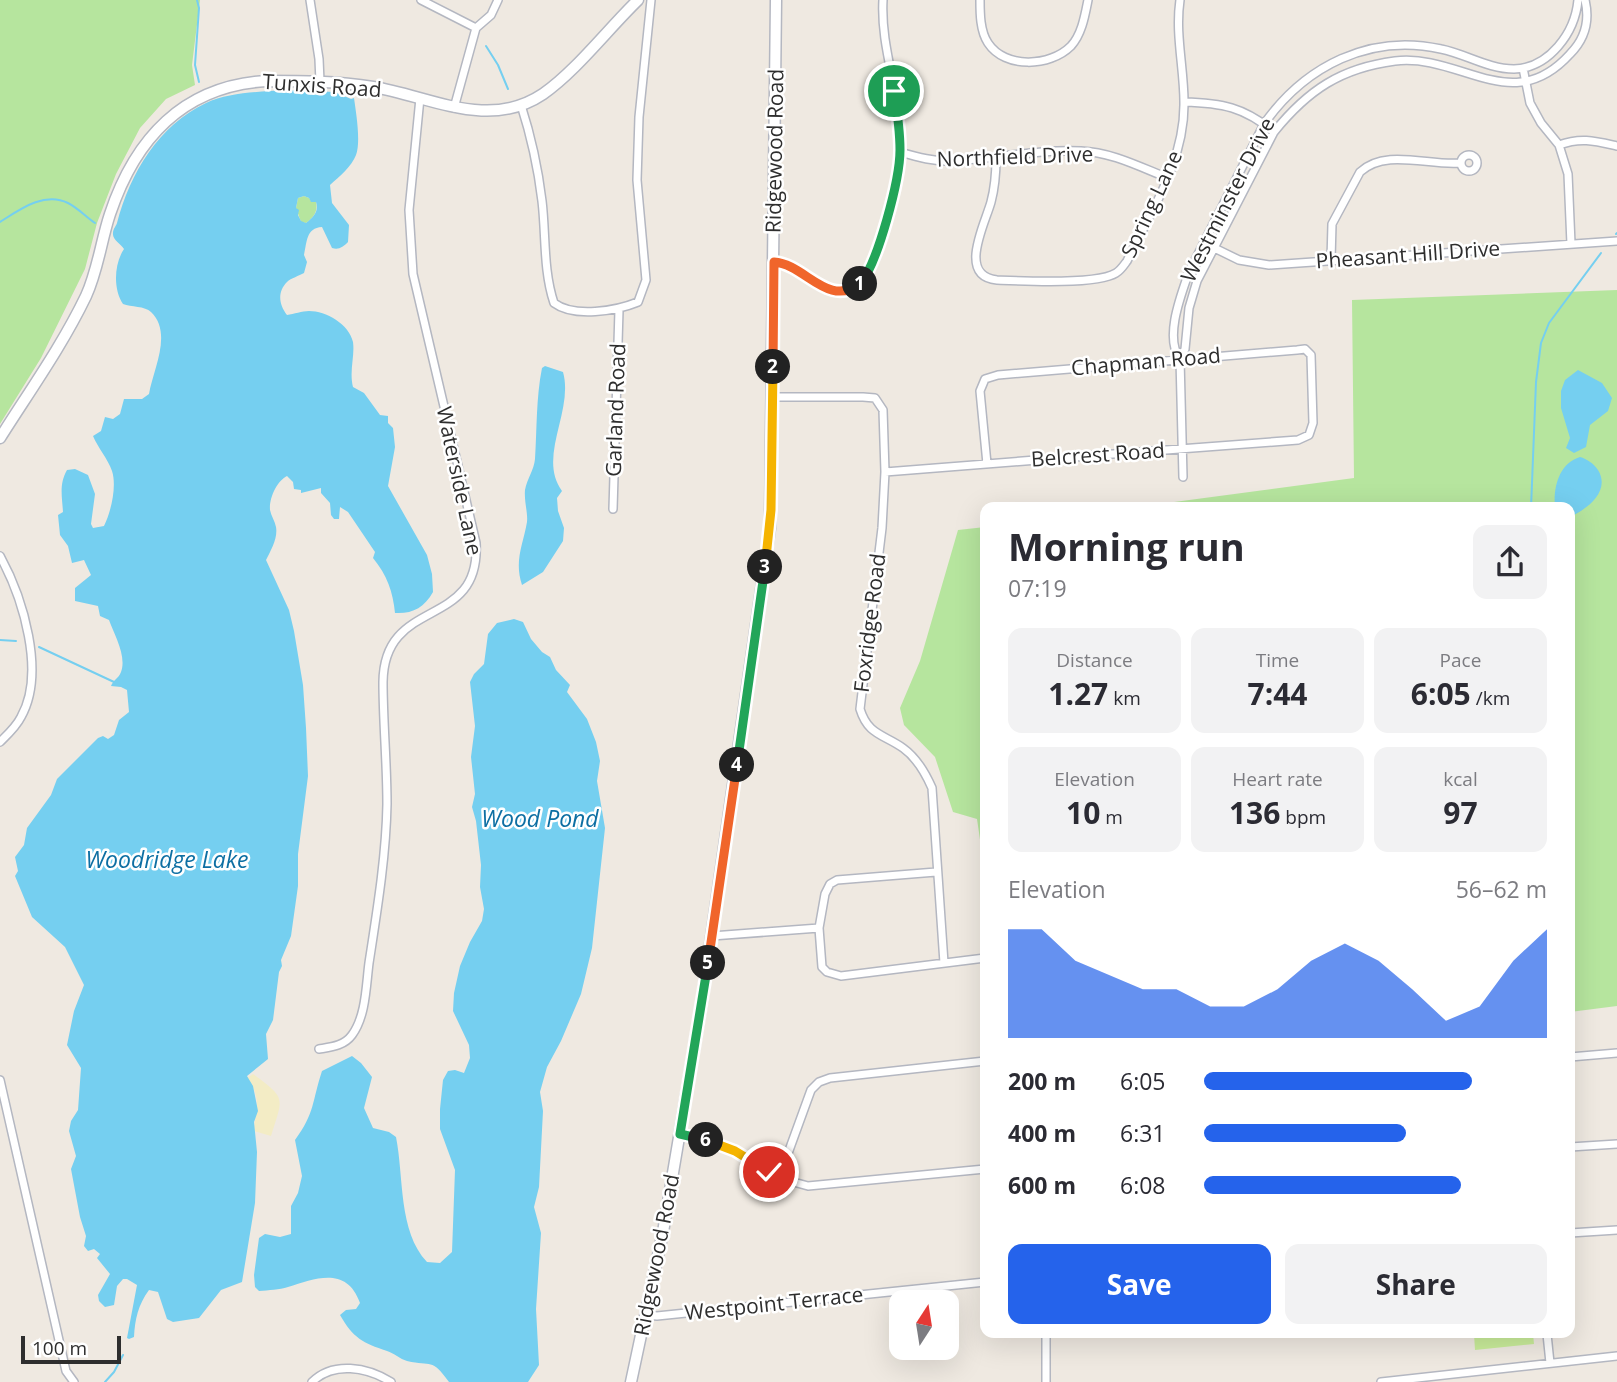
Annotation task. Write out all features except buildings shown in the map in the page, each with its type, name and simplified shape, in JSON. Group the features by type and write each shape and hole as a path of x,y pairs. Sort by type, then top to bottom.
{"main road":[{"name":"Tunxis Road","path":"0,438 65,335 86,296 116,198 131,166 157,129 193,101 235,85 266,81 369,86 454,108 487,112 521,105 553,86 638,0"},
{"name":"Ridgewood Road","path":"631,1382 680,1134 712,936 770,528 776,0"}],"street":[{"path":"310,0 320,82"},
{"path":"421,0 476,28"},
{"path":"454,108 476,28 491,15 498,0"},
{"path":"521,105 542,200 549,288 554,303 571,311 620,310 639,302 646,280 637,180 639,117 651,0"},
{"path":"774,262 783,263 828,290 839,292 859,286 870,270 883,233 900,152 894,91 882,24 883,0"},
{"path":"979,0 987,41 998,53 1011,60 1027,61 1047,60 1061,54 1072,44 1079,33 1088,0"},
{"name":"Spring Lane","path":"996,158 996,181 992,201 975,253 975,264 981,275 997,280 1053,282 1115,274 1127,261 1179,152 1184,102 1179,43 1180,0"},
{"path":"1572,244 1568,174 1559,145 1533,111 1524,82 1523,68 1544,58 1562,42 1574,20 1577,0"},
{"name":"Westminster Drive","path":"1183,477 1180,359 1185,349 1189,308 1197,281 1274,132 1286,117 1315,90 1351,70 1398,61 1424,61 1496,82 1524,82 1551,71 1576,48 1586,25 1586,0"},
{"name":"Westminster Drive","path":"1180,359 1174,351 1175,321 1184,284 1264,124 1280,102 1311,76 1338,60 1374,48 1426,47 1459,53 1487,65 1509,69 1523,68"},
{"name":"Waterside Lane","path":"319,1049 343,1044 352,1036 363,1007 384,850 387,804 383,679 387,654 397,636 409,625 453,602 467,587 477,563 476,543 413,274 409,210 419,98"},
{"path":"1184,102 1227,105 1245,111 1274,132"},
{"path":"1559,145 1588,139 1617,146"},
{"name":"Northfield Drive","path":"900,152 926,159 952,161 1083,151 1108,155 1168,177"},
{"path":"1331,260 1332,224 1360,172 1365,168 1378,161 1390,160 1460,163"},
{"name":"Pheasant Hill Drive","path":"1204,243 1252,264 1269,265 1617,241"},
{"name":"Garland Road","path":"613,509 620,310"},
{"name":"Chapman Road","path":"987,464 980,391 985,379 998,375 1305,349 1311,355 1312,362 1313,423 1310,435"},
{"name":"Foxridge Road","path":"773,397 874,398 883,410 885,472 882,528 860,709 864,722 871,730 915,758 926,773 932,788 944,962"},
{"name":"Belcrest Road","path":"885,472 1298,440 1310,435"},
{"path":"0,556 26,624 31,660 26,706 15,727 0,742"},
{"path":"936,872 837,880 830,884 825,894 819,928 822,967 827,972 841,976 980,958"},
{"path":"712,936 819,928"},
{"path":"1575,1057 1617,1054"},
{"path":"779,1178 809,1096 819,1082 830,1078 980,1062"},
{"path":"0,1080 66,1371 74,1382"},
{"path":"680,1134 719,1143 779,1178 798,1185 818,1186 980,1170"},
{"path":"1575,1147 1617,1144"},
{"path":"1575,1233 1617,1230"},
{"name":"Westpoint Terrace","path":"646,1315 980,1284"},
{"path":"1046,1338 1046,1382"},
{"path":"1547,1338 1550,1363"},
{"path":"1381,1382 1617,1356"},
{"path":"312,1382 323,1372 345,1367 391,1382"}],"green space":[{"path":"0,0 200,0 192,65 195,85 166,99 140,128 116,174 97,223 85,269 41,358 0,424"},
{"path":"304,196 316,202 315,214 306,223 301,222 296,208 298,198"},
{"path":"1617,290 1617,1006 1575,1011 1575,502 1174,502 1354,478 1352,300"},
{"path":"980,528 980,840 977,819 953,812 935,757 904,725 900,708 920,661 958,530"},
{"path":"1474,1338 1533,1338 1534,1344 1475,1350"}],"sand":[{"path":"253,1074 277,1094 279,1100 280,1106 271,1136 254,1131 257,1098 247,1078"}],"water":[{"name":"Woodridge Lake","path":"285,90 335,92 354,98 358,135 354,159 330,185 332,203 349,225 348,242 341,248 332,248 322,227 313,230 306,245 304,255 307,262 304,273 284,286 280,294 282,307 287,315 309,311 329,316 342,324 351,336 353,387 364,393 380,415 388,416 388,423 393,428 395,447 388,486 427,555 433,592 417,609 395,613 389,584 373,558 375,552 348,512 340,507 339,519 334,519 330,503 321,493 321,488 301,493 301,490 294,489 293,482 287,476 277,486 270,505 276,535 266,560 289,610 294,631 303,685 308,776 291,936 281,960 273,1020 266,1034 268,1059 247,1076 253,1086 258,1111 254,1122 257,1152 255,1203 242,1282 221,1290 199,1318 173,1322 167,1319 158,1292 149,1290 138,1312 134,1337 129,1339 127,1338 137,1285 123,1279 117,1286 114,1305 105,1307 99,1301 98,1295 110,1274 97,1258 100,1254 94,1249 88,1251 84,1246 86,1236 71,1169 76,1156 69,1131 71,1121 78,1110 81,1068 67,1045 74,1011 84,985 65,947 32,917 15,876 18,871 15,857 24,845 27,828 51,795 57,779 98,738 103,736 108,739 114,735 119,720 129,712 127,690 111,686 120,674 122,666 119,645 109,620 100,616 98,606 75,601 75,588 91,575 84,560 72,563 68,546 60,535 58,515 63,512 64,475 67,470 75,469 88,475 95,494 91,524 93,528 104,526 113,499 114,484 110,467 93,436 101,431 105,417 113,419 120,414 124,399 142,399 149,394 160,352 161,330 151,312 123,304 120,298 116,276 124,249 114,238 113,230 138,169 174,124 189,112 215,99","holes":["298,198 309,198 311,202 316,202 317,208 306,223 301,221 296,208"]},
{"path":"545,366 563,372 565,387 553,464 555,478 562,491 557,498 564,528 563,541 543,572 522,585 519,561 527,522 525,490 534,463 539,391 542,368"},
{"path":"1578,370 1602,383 1612,398 1608,411 1590,425 1586,447 1574,453 1566,448 1570,438 1561,408 1561,391 1565,380"},
{"path":"1580,457 1590,462 1598,470 1602,485 1590,504 1575,514 1575,502 1555,502 1555,492 1562,470"},
{"name":"Wood Pond","path":"514,619 523,622 531,639 550,657 556,670 570,685 567,692 587,719 600,761 597,781 605,828 592,948 581,994 547,1067 540,1092 543,1111 539,1187 534,1207 541,1233 536,1309 539,1365 528,1382 449,1382 431,1364 404,1360 354,1334 340,1315 346,1310 356,1309 360,1303 354,1291 339,1279 320,1278 281,1289 259,1291 255,1287 254,1275 259,1238 265,1234 280,1237 291,1234 291,1206 302,1176 295,1140 310,1114 322,1071 352,1056 372,1077 364,1108 373,1128 389,1132 396,1137 407,1219 418,1249 427,1262 440,1263 452,1252 455,1170 440,1129 440,1109 443,1080 448,1071 464,1073 470,1058 469,1045 453,1011 454,993 460,966 482,921 484,909 476,821 472,807 475,794 471,757 475,726 470,682 484,664 488,634 497,623"}],"waterway":[{"path":"197,0 199,8 195,65 199,82"},
{"path":"486,46 508,89"},
{"path":"0,222 32,204 50,199 68,203 95,223"},
{"path":"1531,502 1536,382 1541,343 1549,323 1601,253"},
{"path":"0,640 16,641"},
{"path":"39,647 114,682"},
{"path":"105,1382 123,1355"}],"route":[{"path":"769,1172 719,1143 680,1134 727,840 770,528 774,262 783,263 828,290 839,292 859,286 866,277 883,233 900,152 894,91"}]}
